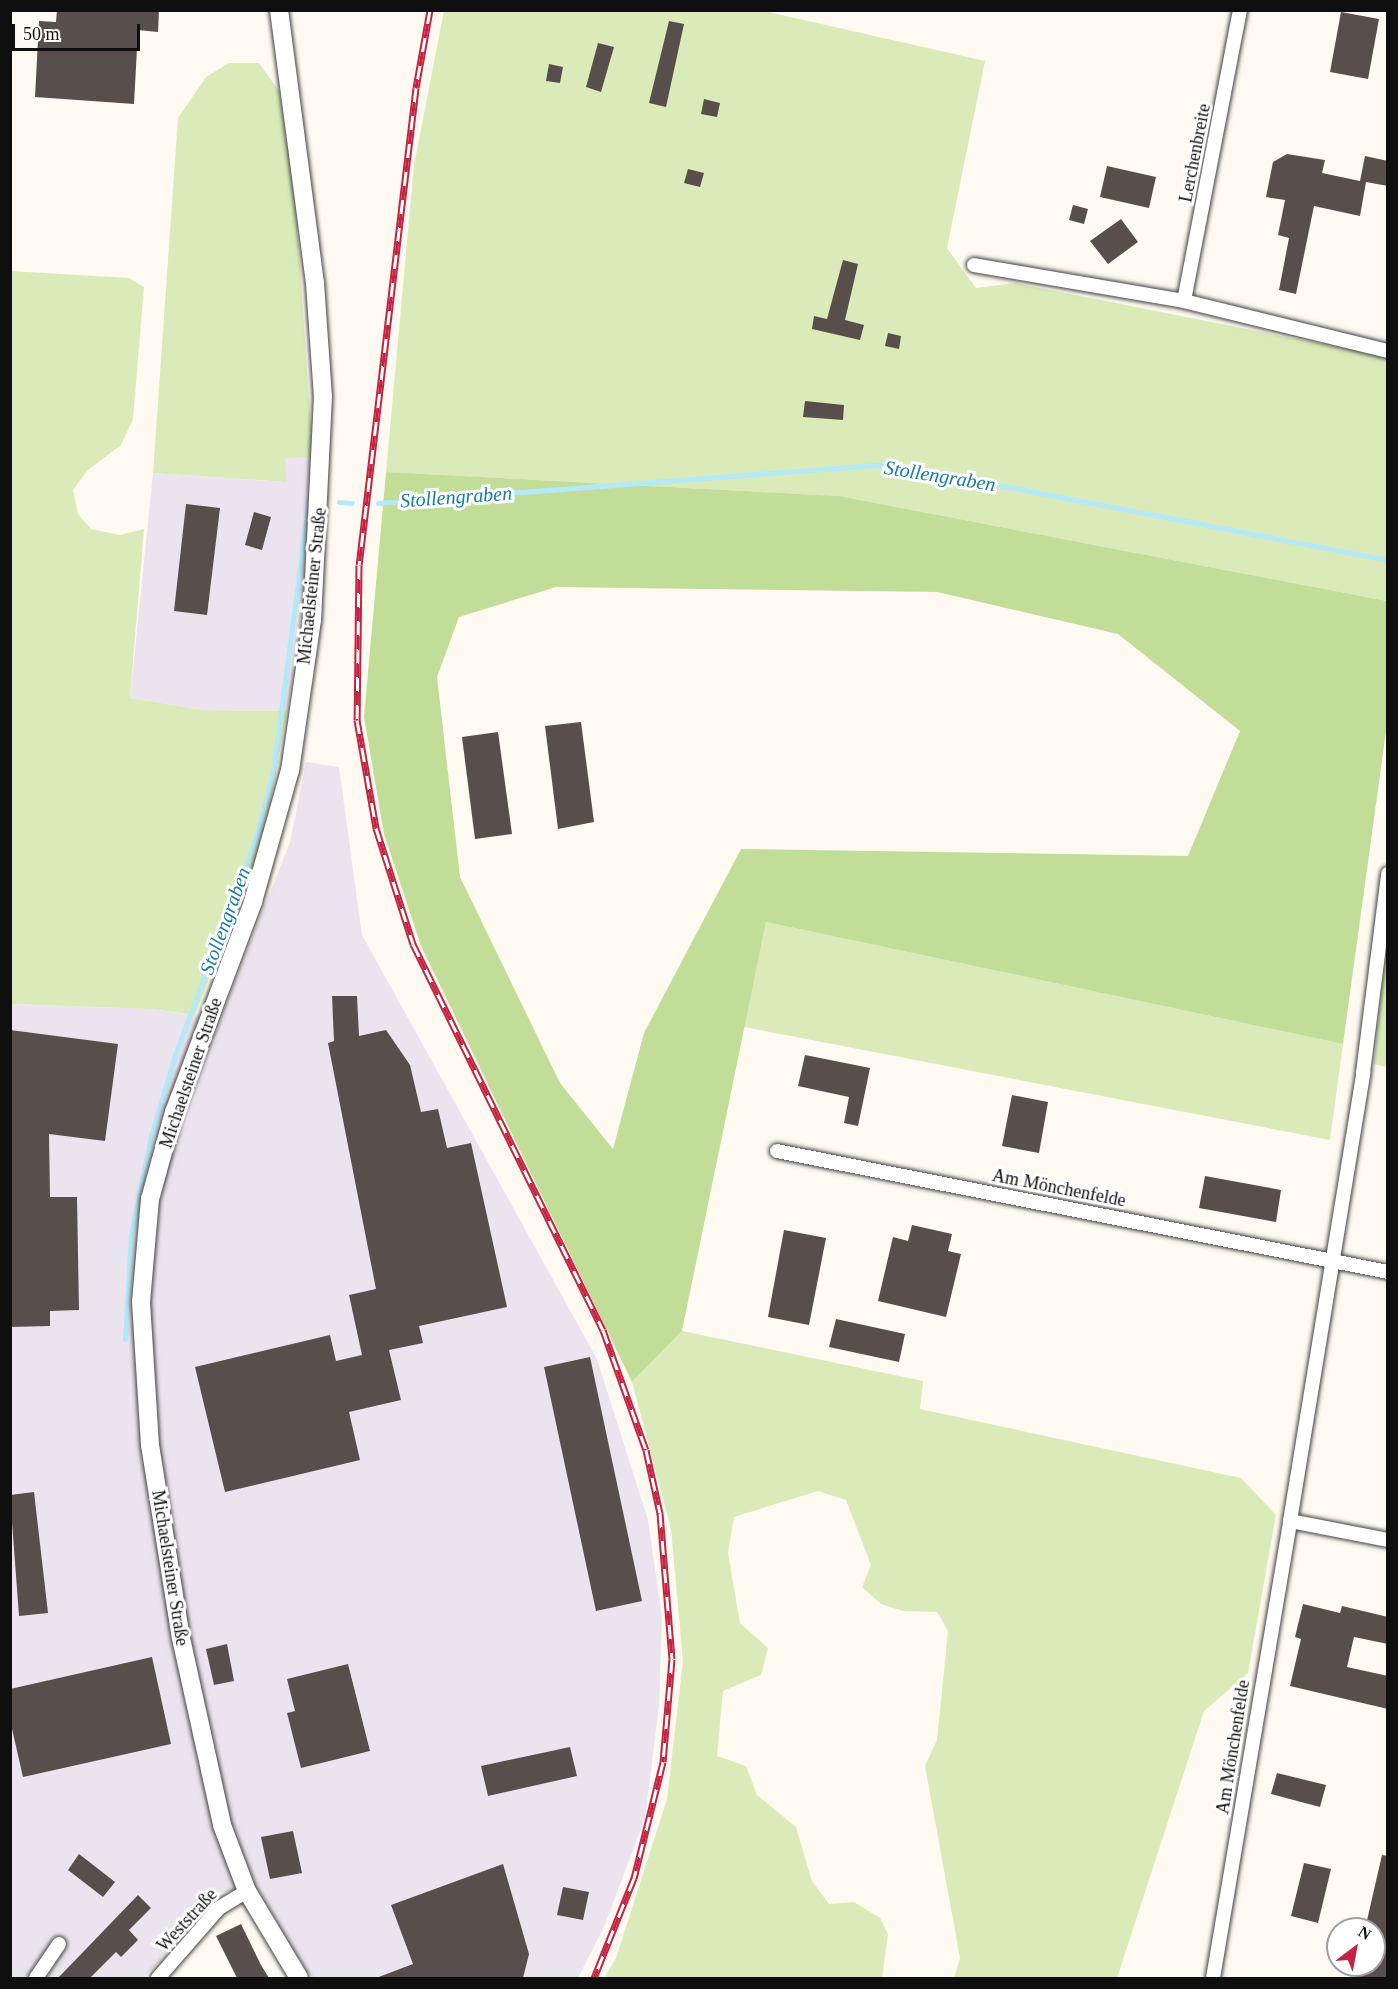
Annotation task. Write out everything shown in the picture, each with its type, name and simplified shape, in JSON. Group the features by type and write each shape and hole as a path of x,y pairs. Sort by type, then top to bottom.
{"street":[{"name":"Michaelsteiner Straße","path":"279,10 315,283 323,396 312,620 290,770 254,902 174,1112 150,1199 141,1302 150,1445 181,1638 222,1825 247,1891 299,1978"},
{"name":"Lerchenbreite","path":"1184,301 1240,10"},
{"path":"974,265 1184,301 1388,351"},
{"name":"Am Mönchenfelde","path":"1214,1978 1334,1262 1388,874"},
{"name":"Am Mönchenfelde","path":"777,1151 1388,1272"},
{"path":"1290,1521 1388,1540"},
{"name":"Weststraße","path":"158,1978 219,1908 247,1891"},
{"path":"36,1978 58,1944"}],"shaded area":[{"path":"285,457 313,457 303,603 287,711 204,710 130,698 153,473 285,482"},
{"path":"306,762 339,767 362,935 597,1359 648,1520 662,1617 659,1706 645,1818 604,1927 578,1978 311,1978 258,1890 219,1892 144,1978 11,1978 10,1004 151,1009 220,1019 290,842"}],"green space":[{"path":"444,11 764,11 985,61 947,248 976,288 1015,283 1387,357 1387,601 839,496 386,472 414,165"},
{"path":"229,63 259,63 279,91 294,179 313,457 285,458 286,482 153,473 178,118 206,77"},
{"path":"10,271 129,278 144,287 133,419 121,445 88,470 73,490 78,514 91,529 120,535 144,529 130,698 204,710 287,711 264,837 195,1015 151,1009 11,1004"},
{"path":"386,472 839,496 1387,601 1387,724 1343,1044 766,922 682,1331 632,1382 421,946 384,834 364,717","holes":["556,587 937,592 1118,634 1240,731 1188,856 741,849 644,1033 613,1149 560,1083 460,877 437,677 459,617"]},
{"path":"766,922 1343,1044 1330,1140 744,1027"},
{"path":"1387,936 1388,1067 1374,1064"},
{"path":"682,1331 923,1381 920,1409 1241,1478 1276,1515 1248,1673 1204,1711 1117,1978 954,1978 960,1958 925,1766 937,1740 948,1631 937,1612 903,1611 881,1604 862,1587 871,1565 846,1500 818,1491 734,1517 728,1553 740,1623 768,1648 761,1675 723,1691 717,1756 746,1766 757,1795 796,1827 812,1881 829,1904 854,1902 880,1918 888,1934 882,1978 604,1978 616,1958 667,1799 683,1661 671,1529 632,1382"}],"building":[{"path":"57,10 159,10 158,32 138,30 134,104 35,97 39,21 56,22"},
{"path":"1341,12 1379,19 1368,79 1330,72"},
{"path":"669,21 684,24 666,107 649,103"},
{"path":"598,43 614,47 601,92 586,87"},
{"path":"549,64 563,67 560,83 546,81"},
{"path":"704,99 720,103 717,117 701,114"},
{"path":"1287,154 1325,160 1322,173 1360,181 1365,156 1388,161 1388,186 1366,182 1360,216 1314,206 1296,294 1279,290 1289,238 1278,235 1285,200 1266,197 1273,162"},
{"path":"1107,166 1156,177 1149,208 1100,197"},
{"path":"688,169 704,173 700,187 684,183"},
{"path":"1073,205 1088,209 1084,224 1069,220"},
{"path":"1121,219 1138,242 1108,264 1090,241"},
{"path":"843,260 858,264 845,320 864,325 860,340 812,329 814,316 827,319"},
{"path":"888,333 901,336 899,349 885,346"},
{"path":"805,401 844,405 843,420 803,417"},
{"path":"186,504 220,508 207,615 174,611"},
{"path":"254,512 271,517 262,550 245,545"},
{"path":"581,722 594,822 558,829 545,726"},
{"path":"498,732 512,834 475,839 462,737"},
{"path":"332,996 357,996 359,1036 386,1030 410,1065 421,1112 438,1109 447,1148 471,1143 507,1307 419,1326 423,1343 389,1350 401,1400 349,1412 360,1460 225,1492 195,1367 330,1335 336,1361 362,1355 349,1295 376,1289 328,1043 334,1041"},
{"path":"10,1030 118,1044 105,1141 49,1134 50,1197 77,1197 79,1310 50,1311 50,1326 10,1327"},
{"path":"805,1055 870,1068 858,1126 844,1123 849,1097 798,1086"},
{"path":"1012,1095 1048,1102 1039,1153 1002,1146"},
{"path":"1205,1176 1281,1190 1276,1222 1199,1208"},
{"path":"912,1225 952,1234 948,1251 961,1254 946,1317 878,1301 893,1237 908,1241"},
{"path":"784,1230 826,1238 809,1325 768,1317"},
{"path":"836,1319 905,1334 899,1362 829,1347"},
{"path":"590,1357 642,1601 596,1611 544,1367"},
{"path":"34,1492 48,1613 19,1616 10,1495"},
{"path":"1303,1604 1340,1613 1342,1606 1388,1617 1388,1644 1354,1637 1347,1667 1388,1676 1388,1709 1290,1686 1301,1639 1295,1637"},
{"path":"227,1644 234,1681 214,1685 206,1649"},
{"path":"152,1657 171,1744 23,1777 10,1720 10,1689"},
{"path":"348,1664 370,1751 301,1768 287,1713 295,1711 287,1679"},
{"path":"570,1747 577,1776 488,1796 481,1766"},
{"path":"1277,1773 1326,1785 1320,1807 1271,1794"},
{"path":"293,1831 302,1873 270,1879 261,1837"},
{"path":"79,1854 115,1882 103,1897 68,1870"},
{"path":"1382,1855 1388,1856 1388,1978 1354,1978 1386,1977 1386,1917 1368,1917"},
{"path":"1304,1863 1331,1869 1318,1923 1291,1916"},
{"path":"503,1864 529,1954 523,1978 376,1978 413,1964 391,1905"},
{"path":"563,1887 589,1892 583,1920 557,1915"},
{"path":"138,1895 151,1908 129,1930 138,1940 121,1957 116,1952 90,1978 58,1978"},
{"path":"241,1924 269,1978 237,1978 216,1936"}],"waterway":[{"name":"Stollengraben","path":"378,503 889,464 1388,560"},
{"name":"Stollengraben","path":"125,1339 131,1235 151,1136 175,1055 255,841 273,772 309,499"},
{"name":"Stollengraben","path":"339,502 352,503"}],"railway":[{"path":"430,10 416,88 359,565 357,720 376,828 413,944 603,1330 646,1450 660,1513 672,1659 663,1762 634,1878 594,1978"}]}
